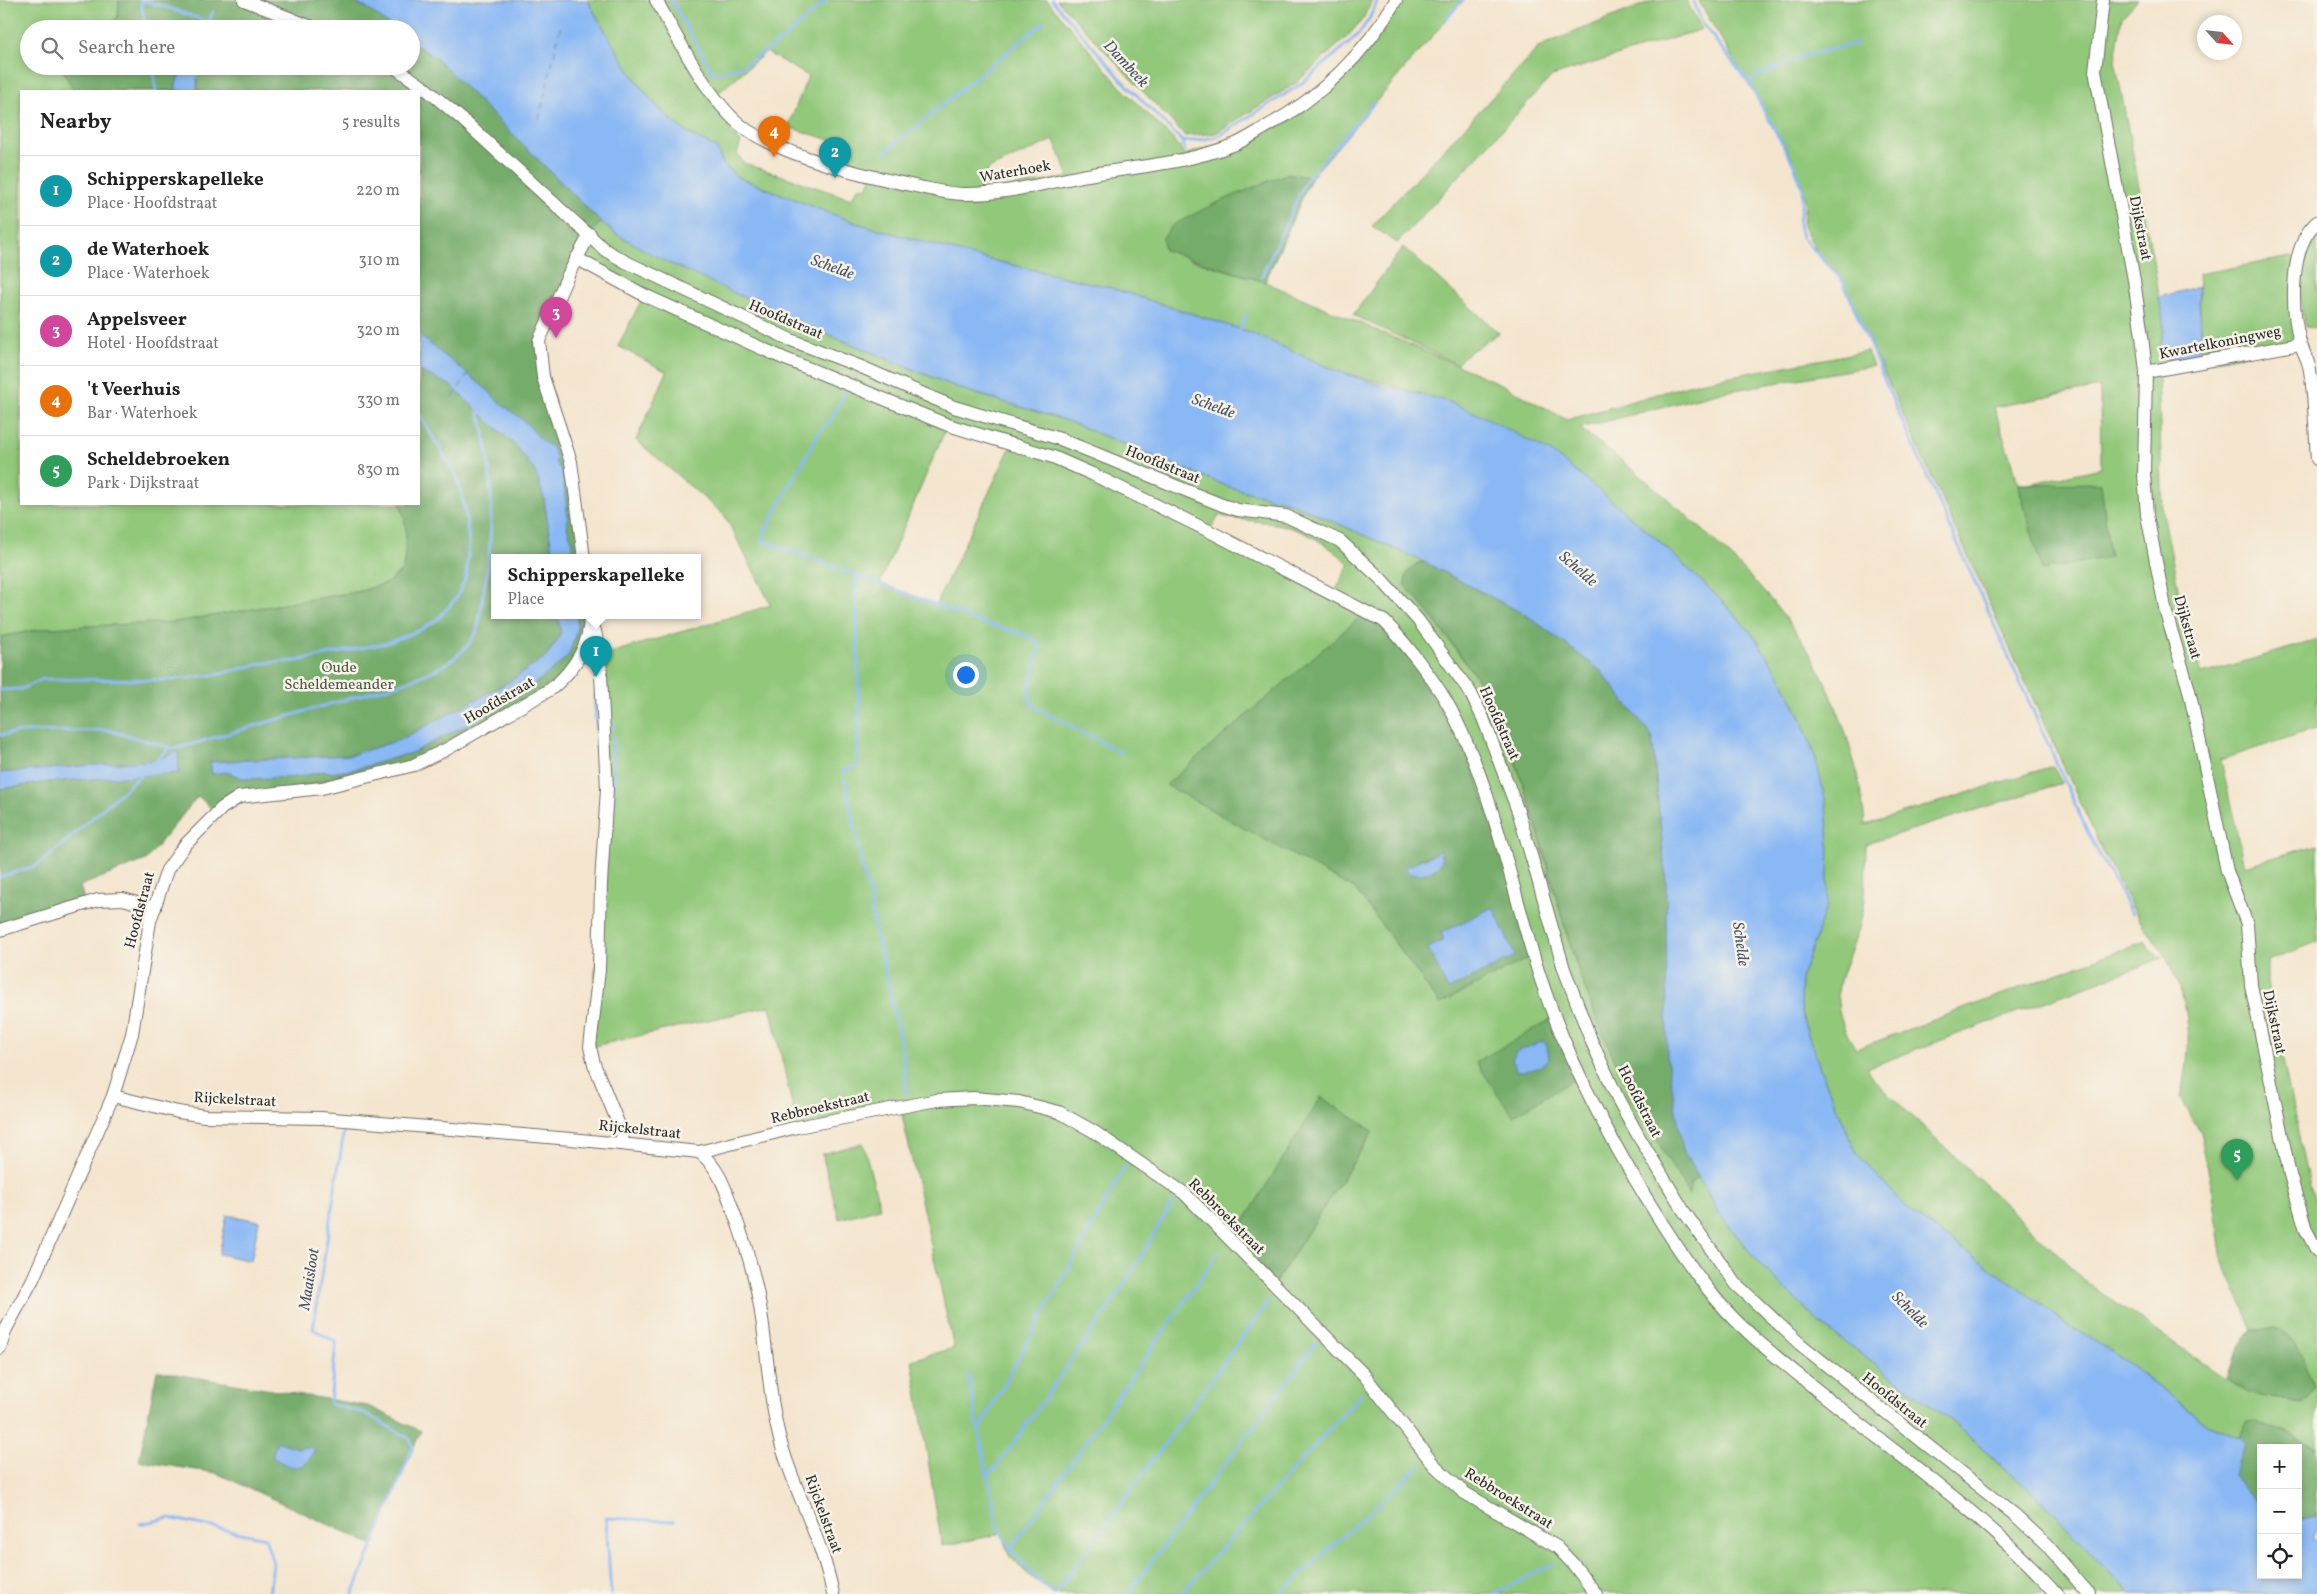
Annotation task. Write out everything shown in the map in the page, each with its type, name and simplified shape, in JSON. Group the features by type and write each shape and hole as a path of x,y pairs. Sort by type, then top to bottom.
{"street":[{"path":"244,0 294,20"},
{"name":"Waterhoek","path":"656,0 716,100 746,129 781,148 871,176 961,194 1033,186 1069,177 1184,160 1235,145 1282,119 1329,84 1359,54 1380,27 1396,0"},
{"name":"Dijkstraat","path":"2103,0 2095,71 2134,280 2146,372 2144,474 2147,516 2166,613 2189,690 2228,871 2247,924 2251,985 2290,1175 2306,1230 2317,1251"},
{"name":"Hoofdstraat","path":"405,75 426,89 463,120 590,234 605,250 626,262 791,340 859,366 954,407 1060,439 1222,505 1238,510 1286,516 1340,541 1360,558 1418,620 1470,692 1519,814 1564,969 1578,1008 1619,1101 1685,1213 1736,1284 1765,1313 1873,1404 2014,1515 2047,1545 2089,1594"},
{"path":"2317,222 2304,239 2298,256 2295,308 2300,344 2310,369 2317,459"},
{"path":"583,554 570,462 548,393 538,341 576,258 590,234"},
{"path":"576,258 644,295 783,358 948,425 1053,457 1092,474 1218,535 1384,620 1399,636 1449,705 1460,728 1495,822 1540,977 1554,1017 1597,1112 1664,1227 1718,1300 1748,1331 1857,1423 1998,1534 2029,1562 2057,1594"},
{"name":"Kwartelkoningweg","path":"2146,372 2300,344"},
{"name":"Hoofdstraat","path":"0,1348 6,1329 33,1279 112,1096 132,1034 146,937 167,870 185,845 222,808 239,797 322,788 414,765 447,749 551,688 578,662 590,620"},
{"name":"Hoofdstraat","path":"590,620 595,631 601,667 607,789 601,883 599,970 590,1047 594,1064 623,1135 620,1144"},
{"path":"578,662 601,667"},
{"path":"0,930 98,900 123,899 155,908"},
{"name":"Rijckelstraat","path":"112,1096 178,1112 205,1116 321,1118 699,1152 711,1161 725,1186 750,1256 762,1317 769,1378 782,1446 814,1532 833,1594"},
{"name":"Rebbroekstraat","path":"699,1152 797,1127 937,1100 974,1098 1020,1102 1059,1112 1093,1130 1184,1193 1364,1375 1434,1465 1463,1492 1557,1547 1574,1565 1596,1594"}],"green space":[{"path":"0,0 119,0 118,17 114,20 20,20 20,75 66,75 73,90 20,90 20,505 400,505 406,528 403,569 387,583 361,591 175,622 47,628 0,637"},
{"path":"119,0 347,0 365,7 383,20 114,20 118,17"},
{"path":"587,0 1047,0 1119,85 1178,144 1184,155 1282,125 1338,83 1364,57 1383,30 1400,0 1463,0 1311,178 1288,173 1189,259 1265,282 1503,385 1567,420 1699,382 1867,351 1873,366 1717,393 1580,428 1633,470 1711,538 1759,587 1798,634 1813,658 1826,685 1848,740 1862,797 1865,825 2053,766 2062,783 1866,844 1863,912 1858,932 1840,980 1838,995 1839,1011 1845,1029 1856,1049 2145,941 2150,949 2162,958 1867,1068 1872,1078 2090,1285 2248,1394 2301,1403 2279,1330 2252,1329 2222,1262 2213,1193 2200,1132 2181,1098 2187,1061 2188,1027 2186,1010 2175,976 2163,953 2134,911 2096,837 1839,274 1819,255 1803,226 1805,196 1791,156 1698,0 2138,0 2122,17 2115,60 2156,276 2164,330 2159,348 2202,346 2198,274 2297,256 2300,344 2158,371 2163,513 2182,608 2202,674 2317,640 2317,728 2221,760 2244,866 2317,845 2317,942 2267,961 2267,983 2306,1171 2317,1209 2317,1447 2293,1435 2248,1421 2239,1437 2209,1425 1913,1214 1857,1154 1823,1076 1804,1023 1800,1001 1801,979 1807,959 1816,759 1800,716 1782,679 1753,635 1719,598 1422,394 1337,371 1249,332 1108,287 974,256 853,222 737,177 723,164 716,147 693,136 673,122 656,105 626,65","holes":["766,52 808,76 788,127 843,144 837,166 871,177 868,187 858,188 851,199 744,163 737,154 741,142 735,137 738,127 711,99","1054,140 1069,177 980,193 988,169","2100,387 2101,468 2019,486 1994,407"]},
{"path":"1057,0 1372,0 1363,19 1347,37 1296,83 1216,133 1185,136"},
{"path":"1654,0 1686,0 1702,29 1552,76 1397,243 1372,226 1540,46"},
{"path":"420,47 438,60 601,222 590,234 538,341 565,442 583,554 573,554 572,540 567,528 568,517 562,472 544,444 525,422 498,404 490,392 420,336 420,90 197,90 197,78 200,75 420,75"},
{"path":"66,75 180,75 176,90 73,90"},
{"path":"1288,173 1311,178 1265,282 1164,250 1163,237 1173,225 1216,203"},
{"path":"601,222 616,234 798,322 961,389 1067,421 1229,487 1289,502 1424,562 1417,563 1405,585 1434,620 1478,680 1499,721 1525,790 1566,932 1588,997 1627,1083 1689,1194 1690,1184 1699,1177 1720,1215 1761,1266 1823,1326 1945,1416 2057,1514 2129,1594 1055,1594 1030,1576 1010,1557 1001,1534 942,1546 912,1360 954,1348 900,1106 797,1127 770,1006 590,1047 604,845 600,656 771,605 725,516 636,440 667,372 618,346 644,295 580,253 590,234","holes":["946,428 1011,446 936,604 880,583","1219,515 1286,526 1315,539 1334,551 1349,564 1334,594 1210,531","1495,822 1440,1004 1356,890","1373,1131 1275,1283 1233,1239"]},
{"path":"2317,229 2317,328 2305,327 2301,302 2300,276 2305,251"},
{"path":"1403,247 1499,333 1464,356 1457,364 1353,315"},
{"name":"Oude Scheldemeander","path":"420,371 450,385 518,448 536,473 544,498 552,554 491,554 491,619 558,619 561,634 547,656 509,682 400,740 351,755 210,762 212,774 226,772 245,779 315,774 325,771 333,773 360,768 414,752 476,720 532,686 556,667 575,638 577,619 590,619 590,625 564,677 414,765 308,785 213,810 198,796 146,860 80,886 84,899 0,929 0,789 47,782 179,772 178,752 156,760 0,773 0,637 47,628 175,622 361,591 387,583 403,570 406,528 400,505 420,505"},
{"path":"2101,483 2110,557 2042,570 2018,484"},
{"path":"1424,562 1528,616 1601,671 1652,736 1666,882 1683,1150 1699,1177 1690,1184 1689,1195 1641,1112 1599,1025 1566,930 1525,788 1498,720 1475,675 1405,585 1406,576 1410,569"},
{"path":"1368,610 1384,621 1460,728 1534,955 1440,1004 1356,890 1166,785","holes":["1436,854 1442,861 1433,870 1412,866 1419,859","1441,933 1515,956 1428,948 1444,940"]},
{"path":"1555,1017 1580,1076 1513,1116 1476,1062"},
{"path":"1321,1097 1373,1131 1275,1283 1233,1239"},
{"path":"863,1143 880,1208 839,1219 822,1154"},
{"path":"2252,1329 2280,1330 2286,1333 2296,1346 2314,1386 2307,1399 2302,1403 2248,1394 2227,1378 2235,1353"},
{"path":"157,1371 368,1406 421,1431 371,1544 216,1473 139,1461"},
{"path":"2255,1420 2317,1447 2317,1516 2302,1518 2302,1444 2257,1444 2257,1502 2234,1476 2244,1442 2239,1437 2248,1421"}],"water":[{"name":"Schelde","path":"347,0 587,0 626,65 656,105 673,122 693,136 716,147 723,164 737,177 853,222 974,256 1108,287 1249,332 1337,371 1380,385 1447,401 1487,418 1552,453 1584,478 1657,539 1719,598 1753,635 1782,679 1800,716 1816,759 1826,803 1829,845 1827,905 1801,979 1800,1001 1804,1023 1823,1076 1857,1154 1913,1214 2039,1302 2062,1321 2126,1361 2209,1425 2239,1437 2244,1442 2234,1476 2257,1502 2257,1579 2302,1579 2302,1518 2317,1516 2317,1527 2312,1538 2317,1542 2317,1594 2129,1594 2057,1514 1945,1416 1823,1326 1761,1266 1720,1215 1683,1150 1667,1058 1666,882 1652,736 1601,671 1528,616 1424,562 1289,502 1229,487 1067,421 961,389 798,322 662,260 616,234 601,222 438,60 420,47 420,20 383,20 365,7"},
{"path":"180,75 200,75 197,78 197,90 176,90"},
{"path":"2198,287 2202,346 2199,350 2184,357 2162,358 2159,348 2164,330 2159,297"},
{"path":"420,336 490,392 498,401 526,423 544,442 551,446 557,458 555,461 562,472 568,517 567,528 572,540 573,554 552,554 544,498 536,473 518,448 450,385 420,371"},
{"path":"558,619 577,619 577,629 569,655 556,667 532,686 476,720 414,752 360,768 333,773 325,771 298,777 245,779 226,772 212,774 210,762 351,755 400,740 509,682 547,656 561,634"},
{"path":"178,751 179,773 47,782 0,789 0,773 156,760"},
{"path":"1440,850 1442,861 1435,869 1427,873 1418,874 1408,873 1405,870 1408,865 1412,865"},
{"path":"1493,907 1515,956 1448,990 1428,948 1444,940 1441,933"},
{"path":"1543,1041 1547,1046 1549,1059 1534,1069 1517,1071 1512,1060 1516,1052"},
{"path":"227,1215 259,1221 251,1261 219,1254"},
{"path":"277,1441 297,1448 311,1447 314,1450 311,1458 306,1463 296,1467 290,1466 272,1456"}],"waterway":[{"path":"671,0 713,73 743,66 782,40 827,0"},
{"name":"Dambeek","path":"1052,0 1122,80 1183,142 1185,151"},
{"path":"1183,142 1217,137 1301,84 1358,35 1369,19 1378,0"},
{"path":"1446,19 1463,0"},
{"path":"1693,0 1703,24 1749,83 1794,165 1803,189 1799,224 1802,237 1843,281 1892,398 2089,835 2132,914"},
{"path":"144,20 141,1 151,2 203,20"},
{"path":"210,20 213,12"},
{"path":"885,152 1044,22"},
{"path":"1749,83 1755,77 1804,56 1857,43"},
{"path":"154,75 156,90"},
{"path":"1262,276 1305,182 1374,102"},
{"path":"1239,333 1246,315"},
{"path":"846,390 833,417 820,431 765,531 764,541 984,623 1029,636 1040,645 1029,690 1031,705 1121,753"},
{"path":"0,735 21,732 108,730 175,749 406,682 435,670 453,659 468,645 477,630 489,559 491,484 479,412"},
{"path":"0,690 21,689 43,679 166,680 215,675 264,663 296,661 387,643 422,629 439,618 457,597 466,577 469,542 464,504 457,477 420,416"},
{"path":"844,774 843,771 857,765 859,710 856,575"},
{"path":"594,697 600,768"},
{"path":"612,721 613,728"},
{"path":"613,736 614,802"},
{"path":"155,762 168,749"},
{"path":"0,877 35,866 47,858 141,775"},
{"path":"845,780 864,877 870,893 874,926 888,982 904,1062 906,1094"},
{"name":"Maaisloot","path":"344,1131 313,1329 336,1342 330,1404 365,1413 410,1439 413,1447 353,1594"},
{"path":"979,1430 1125,1166"},
{"path":"987,1474 996,1468 1120,1291 1173,1202"},
{"path":"1010,1550 1218,1254"},
{"path":"1055,1594 1268,1302"},
{"path":"1127,1594 1316,1343"},
{"path":"968,1375 998,1529 1023,1564 1054,1594"},
{"path":"1181,1594 1362,1393"},
{"path":"1280,1594 1421,1465"},
{"path":"140,1524 169,1518 265,1538 273,1563 269,1594"},
{"path":"611,1594 606,1518 674,1521"},
{"path":"1494,1594 1553,1564"}],"ferry route":[{"path":"539,119 561,25"},
{"path":"453,397 471,369"}],"place":[{"name":"'t Veerhuis","path":"774,157"},
{"name":"de Waterhoek","path":"835,178"},
{"name":"Appelsveer","path":"556,338"},
{"name":"Schipperskapelleke","path":"596,677"},
{"name":"Scheldebroeken","path":"2237,1180"}]}
